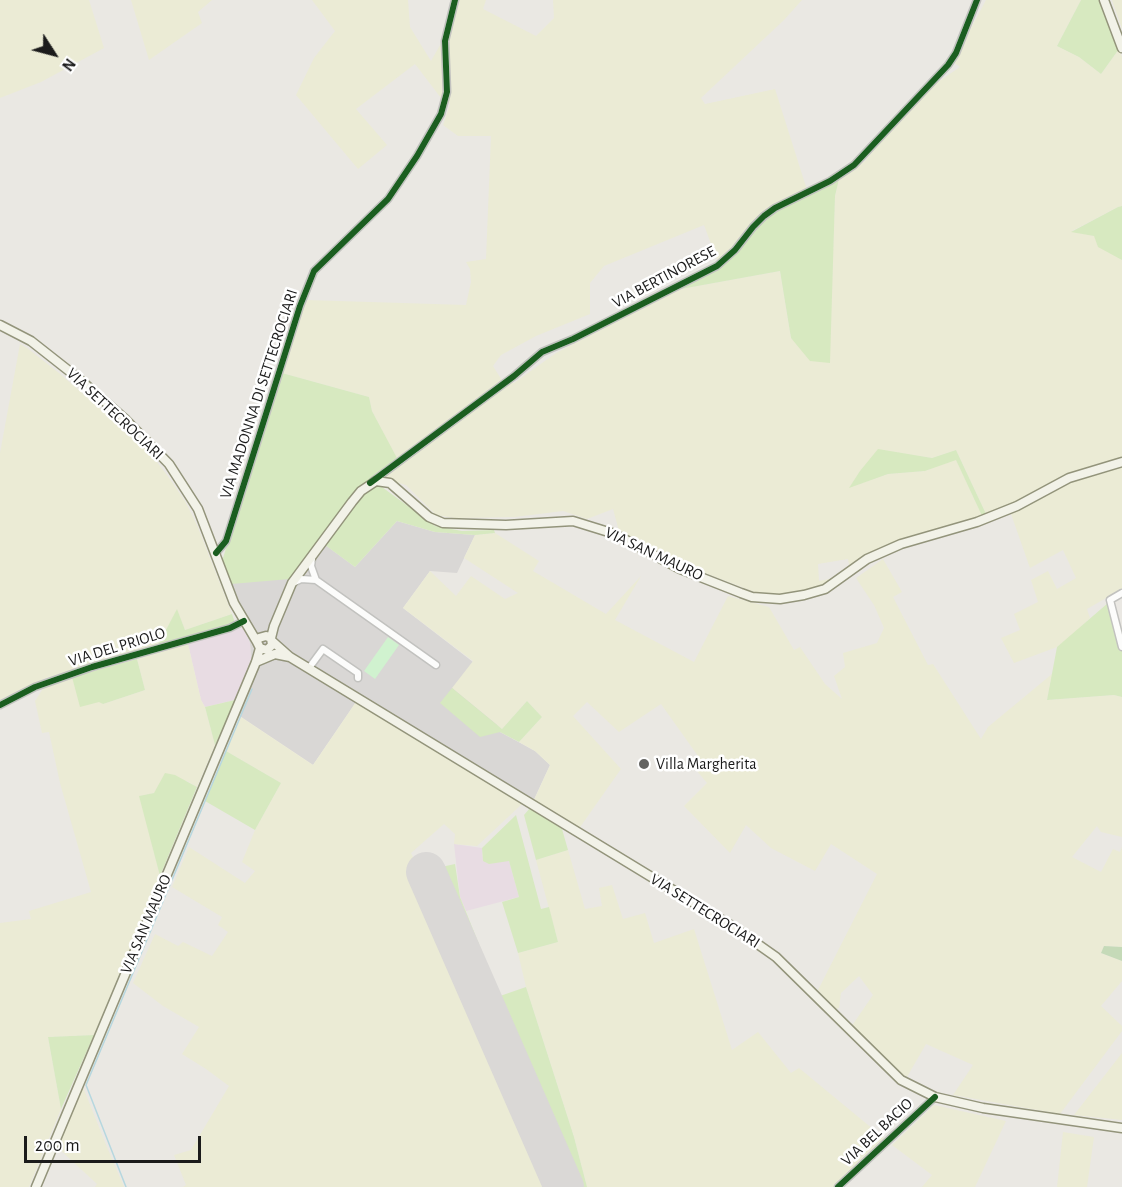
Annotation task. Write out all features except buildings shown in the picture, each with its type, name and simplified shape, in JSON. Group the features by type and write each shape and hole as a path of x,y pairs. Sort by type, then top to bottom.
{"main road":[{"path":"1104,0 1122,48"},
{"name":"VIA SETTECROCIARI","path":"0,324 31,341 78,378 126,420 169,464 198,509 234,603 246,624 265,643 732,926 776,957 901,1080 935,1097 983,1108 1122,1128"},
{"name":"VIA SAN MAURO","path":"36,1187 256,662 292,583 352,502 370,483 376,481 390,483 429,517 443,523 506,525 573,521 588,525 615,534 680,569 741,593 752,597 780,599 804,595 825,588 867,559 901,544 977,522 1017,506 1069,478 1122,462"},
{"path":"256,662 275,654 290,657"}],"street":[{"name":"VIA MADONNA DI SETTECROCIARI","path":"216,553 226,541 300,306 314,271 388,199 417,156 441,114 447,92 445,40 455,0"},
{"name":"VIA BERTINORESE","path":"370,483 514,376 542,352 573,339 717,267 764,216 775,208 830,181 854,165 948,65 956,53 976,0"},
{"path":"312,577 310,566 313,555"},
{"path":"302,570 436,665"},
{"path":"292,583 312,577"},
{"path":"1122,593 1110,600 1122,646"},
{"name":"VIA DEL PRIOLO","path":"0,705 35,687 82,670 246,624"},
{"path":"309,668 323,650 358,673 358,678"},
{"name":"VIA BEL BACIO","path":"838,1187 935,1097"}],"shaded area":[{"path":"397,521 435,532 475,535 457,573 430,571 403,608 473,662 500,732 535,751 550,765 530,808 356,702 313,765 232,711 251,659 250,643 224,585 320,541 355,567"},
{"path":"243,628 250,643 251,659 235,700 205,707 201,700 188,644"},
{"path":"454,844 482,848 483,861 509,861 519,897 466,911 460,897"}],"green space":[{"path":"0,0 89,0 104,48 41,82 0,98"},
{"path":"131,0 212,0 198,12 202,23 149,60"},
{"path":"312,0 408,0 410,27 431,61 443,40 451,0 486,0 483,9 536,36 554,18 553,0 802,0 784,20 701,98 705,104 775,89 808,193 778,208 720,268 704,225 604,266 590,283 590,314 536,336 501,355 493,366 503,382 514,383 556,353 681,289 780,271 791,338 829,363 835,196 839,179 865,161 910,106 935,84 960,67 953,62 986,0 1081,0 1057,46 1079,57 1101,74 1119,49 1122,57 1122,206 1072,231 1094,236 1122,260 1122,589 1087,609 1090,618 1057,647 1014,663 1001,638 1020,630 1014,614 1038,602 1031,580 1048,571 1057,589 1076,578 1063,550 1030,568 1011,514 987,516 956,450 932,458 878,450 850,487 888,474 925,471 956,459 983,518 907,542 850,571 848,559 818,564 819,581 839,577 812,591 788,596 765,596 679,563 619,531 613,509 587,519 563,511 515,517 455,518 436,515 406,485 381,478 384,434 372,411 369,397 282,373 299,320 306,300 466,305 471,282 470,269 466,262 486,259 491,136 458,136 443,125 450,104 441,98 415,64 356,109 387,145 358,169 296,95 314,58 335,31"},
{"path":"1081,0 1101,0 1119,49 1101,74 1079,57 1057,46"},
{"path":"1112,0 1122,0 1122,29"},
{"path":"839,179 835,196 830,363 810,361 791,338 780,271 681,289 720,268 778,208"},
{"path":"1122,206 1122,260 1098,247 1094,236 1071,232 1118,207"},
{"path":"20,344 59,373 146,448 185,501 197,525 232,614 185,630 177,610 158,645 46,678 0,700 0,453"},
{"path":"282,373 369,397 372,411 398,460 364,484 290,579 231,584 222,561"},
{"path":"878,449 932,458 956,450 987,516 983,518 956,460 925,471 888,474 849,488"},
{"path":"370,487 382,487 435,526 462,531 494,530 495,533 475,535 435,532 397,521 355,567 325,545 361,495"},
{"path":"495,533 539,561 533,571 606,614 641,576 615,620 694,662 728,596 769,607 794,650 800,647 825,684 842,699 834,676 845,667 843,653 877,643 884,628 874,605 856,578 883,559 902,592 893,597 928,665 933,664 981,739 988,727 1052,674 1047,700 1114,695 1122,697 1122,837 1101,832 1097,826 1072,857 1101,872 1113,849 1120,852 1122,847 1122,947 1104,946 1101,953 1122,961 1122,981 1101,1006 1122,1026 1122,1031 1060,1114 953,1095 973,1065 926,1044 907,1077 893,1069 869,1040 851,1027 873,995 859,976 841,993 839,1008 835,1009 818,990 877,874 831,844 815,871 771,848 746,825 730,853 684,806 707,783 692,765 698,756 661,704 619,732 587,702 573,716 621,769 578,830 534,800 550,765 535,751 519,742 542,717 527,701 502,729 452,688 473,661 403,608 430,571 456,596 471,576 505,599 518,593 464,558 475,535"},
{"path":"1108,603 1122,651 1122,697 1114,695 1047,700 1057,647"},
{"path":"177,609 185,630 232,614 235,623 158,645"},
{"path":"388,637 399,645 375,679 364,671"},
{"path":"188,644 201,700 215,745 197,787 187,781 140,796 160,876 94,1035 48,1037 61,1109 29,1187 0,1187 0,923 31,919 29,911 91,892 60,783 49,732 42,733 35,701 44,687 72,677 103,704 145,690 137,659"},
{"path":"137,659 145,690 103,704 99,702 80,707 72,677"},
{"path":"452,688 502,729 527,701 542,717 519,742 500,732 480,737 440,703"},
{"path":"235,700 232,711 215,745 205,707"},
{"path":"356,702 522,804 477,846 454,844 455,834 444,824 411,853 555,1187 183,1187 186,1185 174,1155 191,1150 229,1086 182,1054 199,1027 163,1006 133,983 155,934 178,946 183,942 212,956 228,932 218,925 222,917 172,887 189,847 245,883 255,871 242,862 255,830 281,783 226,751 241,717 313,765"},
{"path":"226,751 281,783 255,830 205,801"},
{"path":"165,773 175,775 197,787 160,876 139,796 154,793"},
{"path":"530,808 562,829 568,850 536,860 524,815"},
{"path":"516,815 541,909 549,907 558,942 518,953 502,902 519,897 509,861 489,864 483,861 482,848"},
{"path":"568,850 585,909 602,906 599,888 612,885 623,919 645,913 654,943 694,929 732,1050 758,1032 791,1073 799,1068 885,1139 834,1187 587,1187 574,1137 526,987 518,953 558,942 536,860"},
{"path":"455,864 460,897 500,996 526,987 574,1137 587,1187 571,1187 432,869"},
{"path":"1104,946 1122,947 1122,961 1101,953"},
{"path":"94,1035 61,1109 48,1037"},
{"path":"1122,1053 1122,1120 1074,1115"},
{"path":"83,1087 124,1187 95,1187 97,1184 57,1147"},
{"path":"934,1105 1006,1121 975,1187 922,1187 932,1175 892,1145"},
{"path":"1063,1132 1094,1137 1087,1187 1057,1187"}],"waterway":[{"path":"126,1187 86,1085 252,689"}],"runway":[{"path":"426,872 564,1187"}],"cycle path":[{"path":"216,553 226,541 300,306 314,271 388,199 417,156 441,114 447,92 445,41 455,0"},
{"path":"370,483 514,376 542,352 573,339 717,266 735,250 764,216 775,208 830,181 854,165 948,65 956,53 977,0"},
{"path":"0,705 35,687 92,667 230,628 244,621"},
{"path":"838,1187 935,1097"}],"place":[{"name":"Villa Margherita","path":"644,764"}]}
